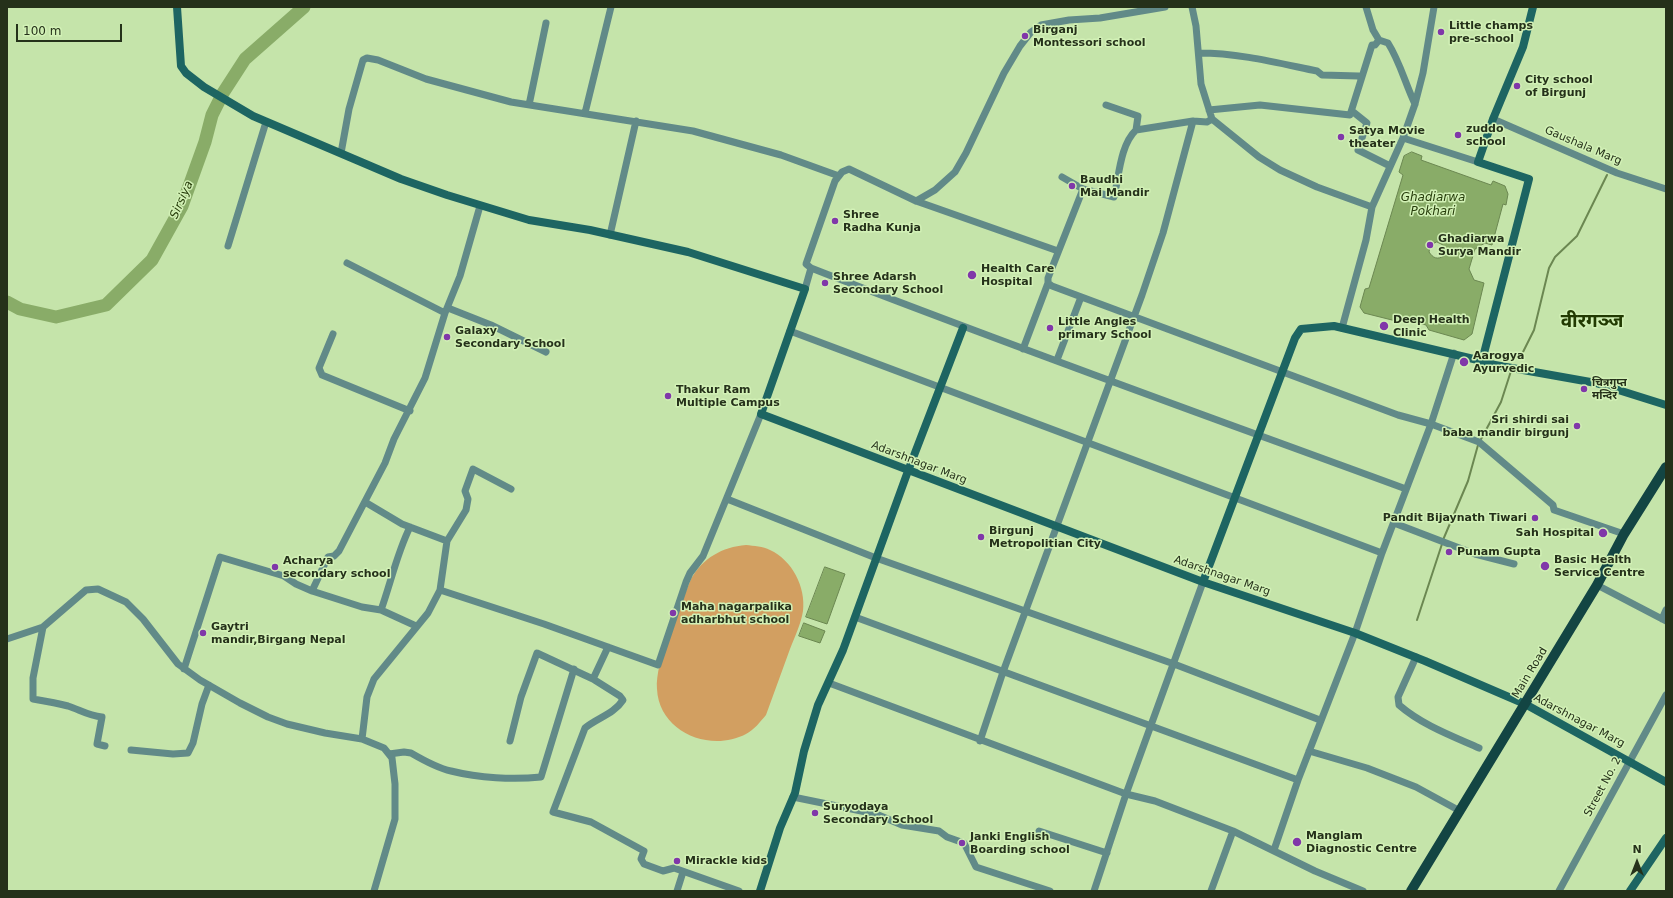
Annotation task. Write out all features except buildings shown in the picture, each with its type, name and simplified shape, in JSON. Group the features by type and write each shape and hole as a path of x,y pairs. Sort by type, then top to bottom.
{"main road":[{"name":"Main Road","path":"1411,891 1598,586 1624,534 1666,466"}],"street":[{"path":"177,7 181,66 186,73 204,87 266,122 401,178 480,206 529,220 610,235 688,252 805,289"},
{"path":"585,112 611,7"},
{"path":"916,201 935,190 955,172 966,153 1004,73 1020,46 1031,32 1041,25 1069,20 1100,18 1164,7"},
{"path":"1192,7 1199,53 1201,84 1212,119 1259,157 1280,170 1317,187 1372,207"},
{"path":"1366,7 1373,30 1379,40 1388,43 1395,55 1403,79 1415,104"},
{"path":"1342,328 1366,240 1372,207 1403,138 1415,104 1423,73 1434,7"},
{"path":"1478,162 1523,47 1533,7"},
{"path":"529,105 546,23"},
{"path":"1209,110 1260,105 1350,115 1372,45 1379,40"},
{"path":"1199,53 1217,53 1269,61 1317,71 1322,75 1359,76 1361,79"},
{"path":"341,153 349,109 363,60 367,58 440,83 488,96 529,105 585,112 700,133 781,155 839,176"},
{"path":"1106,105 1138,116 1136,130"},
{"path":"1352,111 1367,123 1358,150 1390,166"},
{"path":"1062,178 1083,189 1114,197 1124,152 1131,134 1136,130 1193,121 1207,122 1212,119"},
{"name":"Gaushala Marg","path":"1494,119 1617,173 1666,190"},
{"path":"610,235 636,121"},
{"path":"980,741 1025,610 1111,380 1163,233 1193,121"},
{"path":"228,246 266,122"},
{"path":"1403,138 1529,179 1482,361"},
{"path":"1058,251 916,201 849,169 842,172 835,181 806,264 811,268 963,328 1057,360 1406,489"},
{"path":"1023,348 1048,283 1048,278 1058,251 1083,189"},
{"path":"312,590 328,557 334,556 339,551 366,502 385,464 394,440 410,411 425,378 446,311 462,269 480,206"},
{"path":"347,263 446,311 491,325 546,352"},
{"path":"440,590 658,665 686,582 690,573 703,556 761,414 811,268"},
{"path":"1048,283 1134,317 1398,415 1431,424 1481,443 1553,505 1554,510 1624,534"},
{"path":"1057,360 1081,297"},
{"path":"1094,891 1126,794 1234,498 1295,338 1302,329 1334,326 1454,353 1495,365 1596,383 1666,405"},
{"path":"760,891 780,828 793,797 804,751 818,705 829,683 855,616 908,471 963,328"},
{"path":"790,332 939,389 1382,553"},
{"path":"333,334 319,368 322,375 410,411"},
{"path":"1274,850 1320,720 1355,633 1382,553 1431,424 1454,353"},
{"name":"Adarshnagar Marg","path":"761,414 1203,582 1355,633 1416,657 1525,704 1666,782"},
{"path":"362,739 367,697 374,679 428,612 440,590 447,541 466,510 468,499 465,491 473,469 511,489"},
{"path":"727,499 876,558 1174,664 1320,720"},
{"path":"366,502 410,527 447,541"},
{"path":"1394,523 1440,539 1475,554 1514,564"},
{"path":"381,610 391,581 399,549 410,527"},
{"path":"184,669 220,557 284,576 296,584 362,607 381,610 416,626"},
{"path":"1598,586 1664,620 1666,610"},
{"path":"7,639 42,627 86,590 98,589 126,602 143,619 178,664 209,685 268,717 287,724 325,733 362,739 384,748 392,758 395,784 395,819 374,891"},
{"path":"855,616 1151,727 1298,780"},
{"path":"42,627 33,678 33,699 54,702 71,707 82,713 102,717 96,744 105,746"},
{"path":"593,679 608,647"},
{"path":"510,742 521,698 537,653 574,669 620,696 623,700 612,711 593,721 585,728 553,812 591,822 611,832 644,851 641,859 644,864 663,872 674,868 739,891"},
{"path":"1416,657 1398,696 1399,705 1410,715 1479,748"},
{"path":"389,754 404,752 411,753 451,771 513,778 541,777 574,669"},
{"path":"829,683 980,741 1126,794 1155,801 1233,831 1315,871 1363,891"},
{"path":"131,750 173,754 188,753 209,685"},
{"name":"Street No. 2","path":"1559,891 1666,695"},
{"path":"1309,751 1367,768 1416,787 1460,811"},
{"path":"793,797 876,814 902,825 940,831 947,837 964,843 976,867 1050,891"},
{"path":"1039,831 1107,853"},
{"path":"1211,891 1233,831"},
{"path":"1630,891 1666,838"},
{"path":"676,891 683,872"}],"shaded area":[{"path":"746,545 770,550 785,560 791,567 800,584 803,602 802,616 766,715 746,734 732,739 717,741 703,739 689,735 677,727 667,717 660,704 657,689 657,677 664,649 691,579 701,565 714,555 729,548"}],"water":[{"name":"Ghadiarwa Pokhari","path":"1412,152 1422,156 1421,160 1491,185 1493,181 1505,186 1508,194 1506,205 1503,204 1492,245 1485,243 1475,249 1469,269 1474,280 1484,283 1472,334 1464,340 1429,330 1426,325 1405,319 1400,322 1364,313 1360,307 1365,289 1369,288 1403,175 1399,172 1404,156","holes":["1437,242 1443,245 1446,251 1444,256 1435,258 1429,252 1430,246"]},
{"path":"825,567 845,574 827,624 806,617"},
{"path":"804,623 825,631 820,643 799,636"}],"waterway":[{"name":"Sirsiya","path":"7,302 20,309 56,317 106,305 152,260 182,206 205,142 212,115 223,93 245,59 304,7"},
{"path":"1520,358 1534,330 1549,268 1555,257 1577,236 1607,175"},
{"path":"1480,441 1501,402 1511,371"},
{"path":"1443,540 1468,481 1478,445"},
{"path":"1417,620 1442,544"}],"place":[{"name":"Little champs pre-school","path":"1441,32"},
{"name":"Birganj Montessori school","path":"1025,36"},
{"name":"City school of Birgunj","path":"1517,86"},
{"name":"zuddo school","path":"1458,135"},
{"name":"Satya Movie theater","path":"1341,137"},
{"name":"Baudhi Mai Mandir","path":"1072,186"},
{"name":"Shree Radha Kunja","path":"835,221"},
{"name":"Ghadiarwa Surya Mandir","path":"1430,245"},
{"name":"Health Care Hospital","path":"972,275"},
{"name":"Shree Adarsh Secondary School","path":"825,283"},
{"name":"Deep Health Clinic","path":"1384,326"},
{"name":"Little Angles primary School","path":"1050,328"},
{"name":"Galaxy Secondary School","path":"447,337"},
{"name":"Aarogya Ayurvedic","path":"1464,362"},
{"name":"चित्रगुप्त मन्दिर","path":"1584,389"},
{"name":"Thakur Ram Multiple Campus","path":"668,396"},
{"name":"Sri shirdi sai baba mandir birgunj","path":"1577,426"},
{"name":"Pandit Bijaynath Tiwari","path":"1535,518"},
{"name":"Sah Hospital","path":"1603,533"},
{"name":"Birgunj Metropolitian City","path":"981,537"},
{"name":"Punam Gupta","path":"1449,552"},
{"name":"Basic Health Service Centre","path":"1545,566"},
{"name":"Acharya secondary school","path":"275,567"},
{"name":"Maha nagarpalika adharbhut school","path":"673,613"},
{"name":"Gaytri mandir,Birgang Nepal","path":"203,633"},
{"name":"Suryodaya Secondary School","path":"815,813"},
{"name":"Manglam Diagnostic Centre","path":"1297,842"},
{"name":"Janki English Boarding school","path":"962,843"},
{"name":"Mirackle kids","path":"677,861"}],"district":[{"name":"वीरगञ्ज","path":"1592,322"}]}
